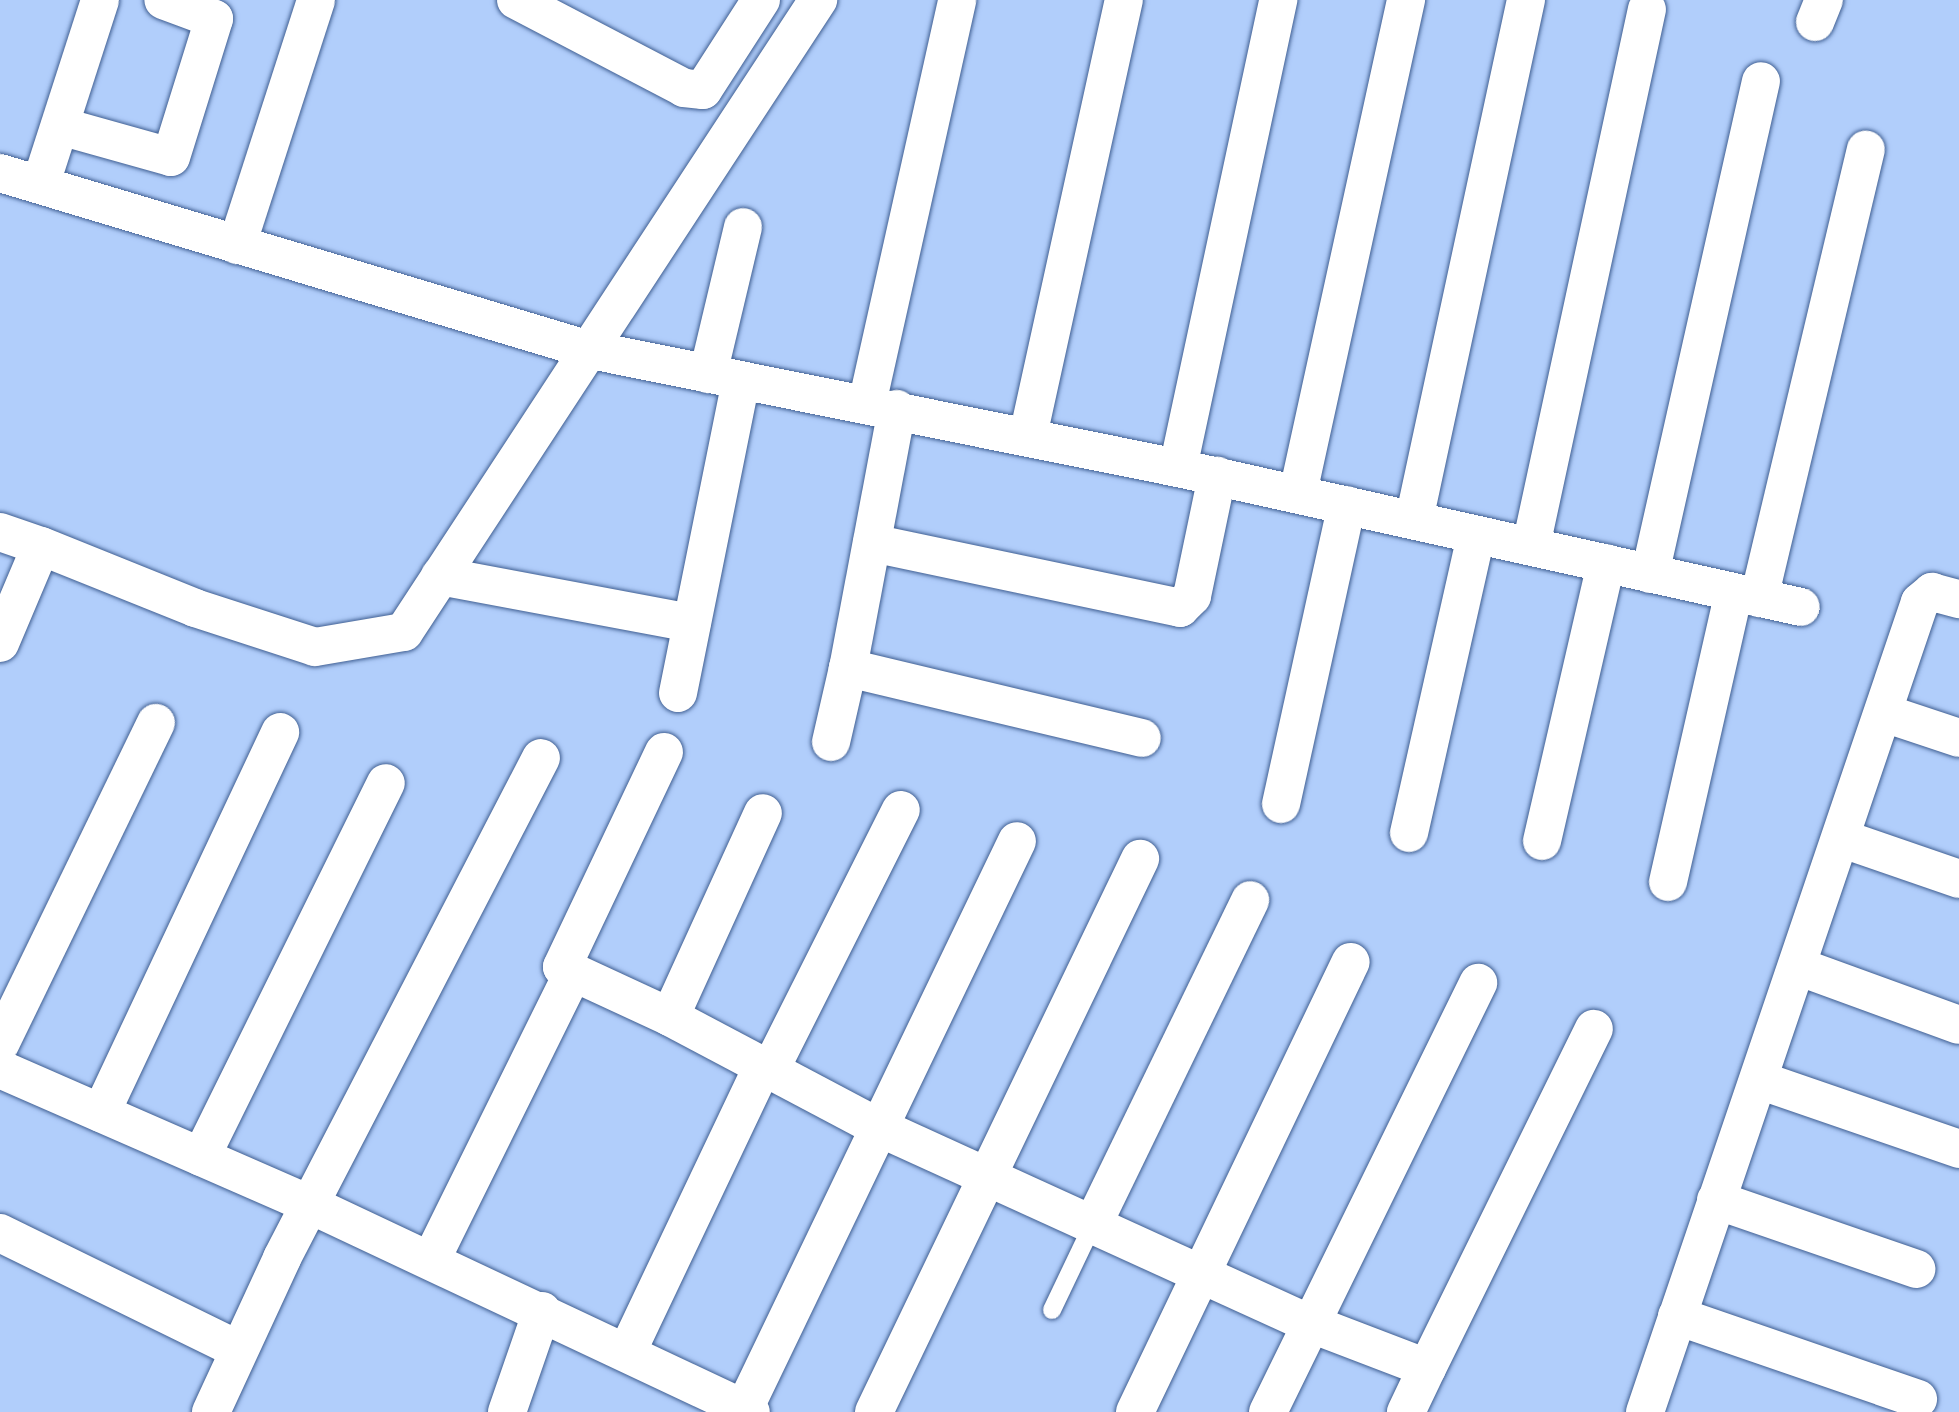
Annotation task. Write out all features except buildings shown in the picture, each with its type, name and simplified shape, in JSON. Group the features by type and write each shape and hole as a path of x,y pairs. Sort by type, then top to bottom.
{"street":[{"path":"41,183 100,0"},
{"path":"60,126 171,157 214,19 163,0"},
{"path":"237,245 316,0"},
{"path":"516,0 684,88 703,90 761,0"},
{"path":"831,742 872,543 882,406 957,0"},
{"path":"1028,436 1124,0"},
{"path":"1178,468 1278,0"},
{"path":"1298,493 1406,0"},
{"path":"1414,520 1526,0"},
{"path":"0,532 195,608 315,647 404,632 586,349 800,6"},
{"path":"1531,546 1647,9"},
{"path":"1650,574 1761,81"},
{"path":"1668,882 1866,150"},
{"path":"0,173 586,349 882,406 1298,493 1801,607"},
{"path":"678,693 692,623 743,227"},
{"path":"872,543 1180,608 1192,596 1217,476"},
{"path":"1281,804 1347,505"},
{"path":"1409,833 1476,535"},
{"path":"0,643 41,546"},
{"path":"1542,841 1606,563"},
{"path":"440,576 692,623"},
{"path":"1645,1412 1843,839 1920,602 1932,592 1959,599"},
{"path":"848,668 1142,738"},
{"path":"1884,713 1959,738"},
{"path":"0,1044 156,723"},
{"path":"101,1113 280,732"},
{"path":"664,752 562,967 670,1017 878,1127 1309,1323 1427,1368"},
{"path":"211,1412 311,1205 541,758"},
{"path":"201,1157 386,783"},
{"path":"627,1352 767,1068 901,810"},
{"path":"670,1017 763,813"},
{"path":"1843,839 1959,879"},
{"path":"0,1069 311,1205 747,1410 878,1127 1017,841"},
{"path":"874,1412 984,1173 1140,859"},
{"path":"1093,1224 1250,900"},
{"path":"1135,1412 1351,962"},
{"path":"1797,966 1959,1025"},
{"path":"431,1260 573,973"},
{"path":"1268,1412 1478,983"},
{"path":"1406,1412 1594,1029"},
{"path":"1759,1080 1959,1149"},
{"path":"1716,1200 1916,1269"},
{"path":"0,1233 239,1350"},
{"path":"507,1412 542,1311"},
{"path":"1677,1316 1918,1399"}],"lane":[{"path":"1052,1310 1093,1224"}]}
